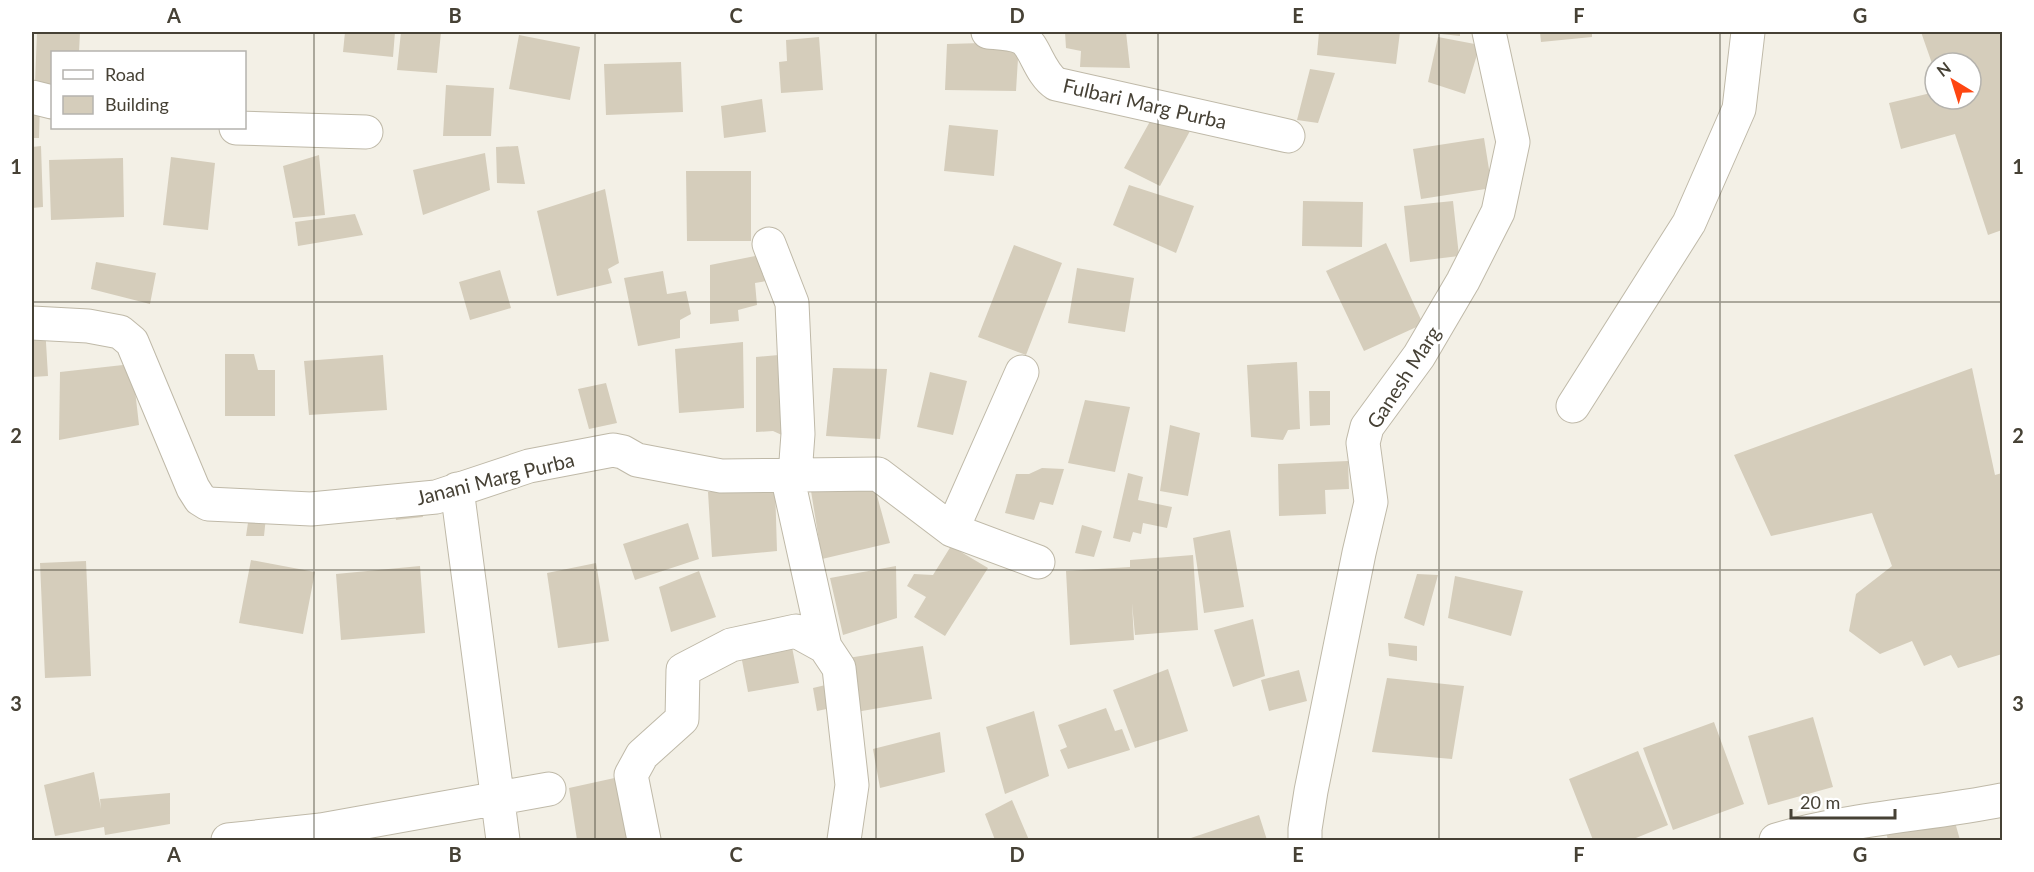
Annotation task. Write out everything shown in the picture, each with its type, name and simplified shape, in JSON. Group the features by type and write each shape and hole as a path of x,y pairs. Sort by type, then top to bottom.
{"street":[{"name":"Fulbari Marg Purba","path":"988,32 1021,37 1028,42 1048,78 1056,84 1288,136"},
{"name":"Ganesh Marg","path":"1305,840 1311,791 1371,502 1363,443 1367,427 1419,356 1463,281 1498,212 1513,142 1489,32"},
{"path":"1573,406 1689,223 1739,109 1748,32"},
{"path":"32,97 51,102"},
{"path":"246,128 366,132"},
{"path":"770,244 792,303 798,434 791,475 825,647 839,668 852,785 844,840"},
{"name":"Janani Marg Purba","path":"32,322 88,326 120,332 132,342 193,488 200,499 208,504 311,509 436,497 529,466 613,450 624,452 637,460 721,476 878,474 952,530 1038,562"},
{"path":"952,530 1022,372"},
{"path":"457,489 503,840"},
{"path":"644,840 631,775 642,755 682,718 683,670 731,645 796,631 825,647"},
{"path":"228,840 321,830 549,789"},
{"path":"1776,840 1813,829 2002,800"}],"building":[{"path":"37,32 80,32 79,51 51,51 51,86 35,84"},
{"path":"345,32 395,32 393,57 343,52"},
{"path":"401,32 441,32 437,73 397,70"},
{"path":"1065,32 1126,32 1130,68 1080,67 1081,51 1066,48"},
{"path":"1319,32 1400,32 1396,64 1317,55"},
{"path":"1460,32 1460,36 1432,33"},
{"path":"1540,32 1592,32 1592,37 1541,42"},
{"path":"1921,32 2002,32 2002,230 1988,235 1955,134 1901,149 1889,103 1923,95 1923,111 1983,111 1983,51 1928,51"},
{"path":"519,35 580,47 570,100 509,89"},
{"path":"819,37 823,90 781,93 779,62 787,61 786,40"},
{"path":"1438,37 1480,45 1465,94 1428,82"},
{"path":"1019,42 1016,91 945,90 947,44"},
{"path":"681,62 683,112 606,115 604,64"},
{"path":"1310,69 1335,73 1318,123 1297,120"},
{"path":"446,85 494,88 491,136 443,136"},
{"path":"762,99 766,132 724,138 721,106"},
{"path":"32,104 40,104 39,138 32,138"},
{"path":"1153,116 1190,131 1160,186 1124,168"},
{"path":"949,125 998,130 994,176 944,171"},
{"path":"1484,138 1492,188 1421,199 1413,149"},
{"path":"41,146 43,207 32,208 32,147"},
{"path":"518,146 525,184 497,183 496,147"},
{"path":"485,153 490,190 423,215 413,170"},
{"path":"319,155 325,215 293,218 283,166"},
{"path":"171,157 215,163 208,230 163,225"},
{"path":"123,158 124,217 51,220 49,160"},
{"path":"686,171 751,171 751,241 687,241"},
{"path":"1129,185 1194,206 1176,253 1113,225"},
{"path":"605,189 619,263 608,269 612,283 557,296 537,211"},
{"path":"1303,201 1363,202 1362,247 1302,246"},
{"path":"1453,201 1459,256 1410,262 1404,206"},
{"path":"355,214 363,235 298,246 295,222"},
{"path":"1386,243 1423,324 1364,351 1326,271"},
{"path":"1014,245 1062,263 1026,355 978,337"},
{"path":"765,254 772,280 755,283 757,305 738,310 739,321 710,324 710,265"},
{"path":"96,262 156,273 150,304 91,289"},
{"path":"1077,268 1134,278 1125,332 1068,323"},
{"path":"500,270 511,308 470,320 459,282"},
{"path":"663,271 667,294 686,291 691,314 680,320 680,338 638,346 624,278"},
{"path":"45,326 48,376 32,377 32,327"},
{"path":"743,342 744,408 679,413 675,349"},
{"path":"225,354 254,354 258,370 275,370 275,416 225,416"},
{"path":"790,354 795,441 773,431 756,432 756,357"},
{"path":"383,355 387,410 309,415 304,361"},
{"path":"1297,362 1300,429 1288,430 1283,440 1251,437 1247,365"},
{"path":"132,364 139,425 59,440 60,372"},
{"path":"833,368 887,369 880,439 826,436"},
{"path":"1972,368 1995,475 2002,473 2002,654 1958,668 1951,655 1924,666 1912,641 1880,654 1849,631 1856,594 1892,566 1872,513 1771,536 1734,455"},
{"path":"930,372 967,381 953,435 917,427"},
{"path":"606,383 617,423 589,429 578,389"},
{"path":"1309,391 1330,391 1330,425 1310,426"},
{"path":"1085,400 1130,407 1115,472 1068,463"},
{"path":"1170,425 1200,433 1188,496 1160,491"},
{"path":"1348,461 1349,489 1325,490 1326,514 1279,516 1278,464"},
{"path":"1042,468 1064,469 1053,505 1040,502 1034,520 1005,513 1016,474 1029,474"},
{"path":"1128,473 1143,477 1138,500 1172,507 1167,528 1143,523 1141,534 1133,532 1130,542 1113,538"},
{"path":"873,481 890,543 822,559 811,491"},
{"path":"775,485 777,551 712,557 708,492"},
{"path":"420,501 423,517 396,520 394,505"},
{"path":"249,516 266,517 264,536 246,536"},
{"path":"688,523 699,559 635,580 623,544"},
{"path":"1082,525 1102,531 1094,557 1075,553"},
{"path":"1230,530 1244,607 1204,613 1193,538"},
{"path":"951,546 988,568 945,636 914,617 926,597 907,586 914,574 933,575"},
{"path":"1193,555 1198,630 1135,635 1132,603 1134,640 1070,645 1066,571 1130,567 1130,560"},
{"path":"251,560 315,572 303,634 239,623"},
{"path":"86,561 91,676 45,678 40,563"},
{"path":"596,563 609,641 558,648 547,573"},
{"path":"420,566 425,633 341,640 336,574"},
{"path":"896,566 897,618 843,635 830,578"},
{"path":"699,571 716,617 671,632 659,587"},
{"path":"1417,574 1438,575 1424,626 1404,618"},
{"path":"1455,576 1523,591 1511,636 1448,618"},
{"path":"1253,619 1265,676 1233,687 1214,630"},
{"path":"1388,643 1417,646 1417,661 1389,656"},
{"path":"923,646 932,699 856,712 848,658"},
{"path":"792,647 799,683 748,692 740,650"},
{"path":"1168,669 1188,731 1135,748 1113,690"},
{"path":"1299,670 1307,701 1269,711 1261,680"},
{"path":"1387,678 1464,686 1452,759 1372,752"},
{"path":"838,682 841,706 817,711 813,688"},
{"path":"1106,708 1115,731 1122,729 1130,750 1068,769 1060,750 1067,747 1058,725"},
{"path":"1034,711 1049,776 1005,794 986,727"},
{"path":"1813,717 1833,787 1768,805 1748,736"},
{"path":"1714,722 1744,804 1673,830 1643,748"},
{"path":"940,732 945,772 880,788 873,749"},
{"path":"1638,751 1668,825 1631,840 1593,840 1569,779"},
{"path":"94,772 101,809 100,799 170,793 170,824 105,835 104,827 55,836 44,785"},
{"path":"619,777 630,840 577,840 569,788"},
{"path":"1012,800 1029,840 995,840 985,814"},
{"path":"1259,815 1267,840 1185,840"},
{"path":"1953,815 1960,840 1888,840 1886,832"}]}
